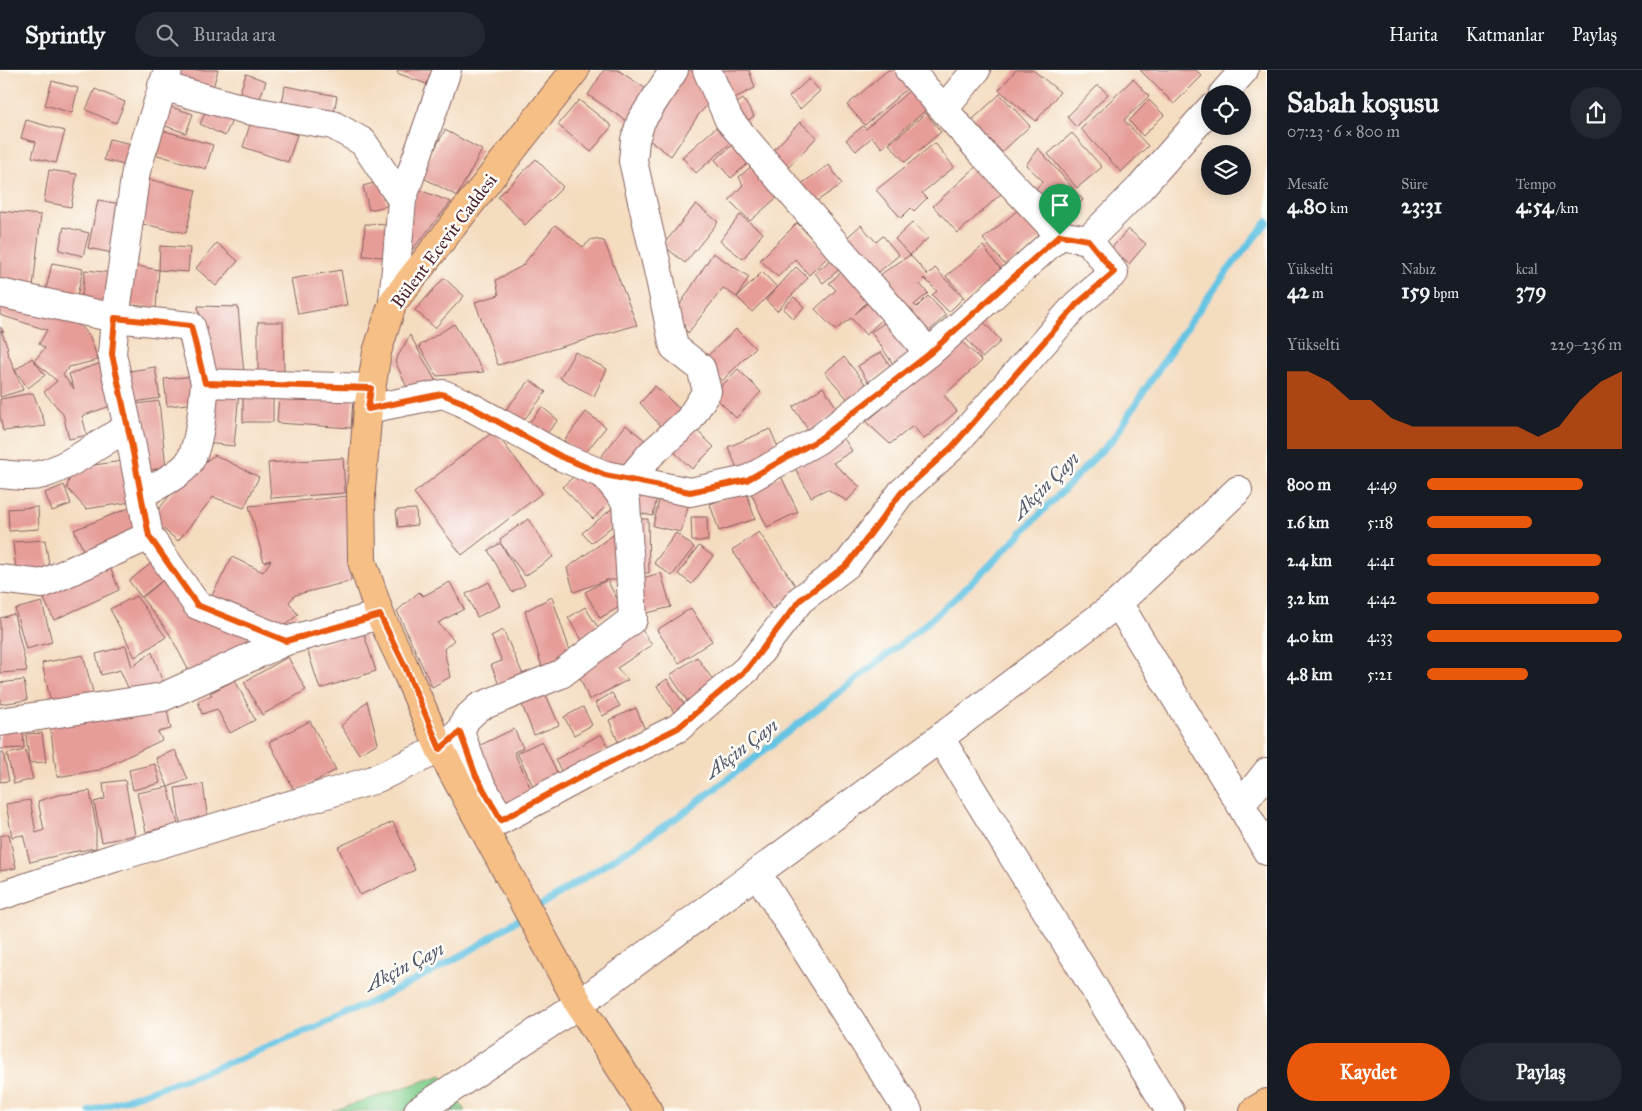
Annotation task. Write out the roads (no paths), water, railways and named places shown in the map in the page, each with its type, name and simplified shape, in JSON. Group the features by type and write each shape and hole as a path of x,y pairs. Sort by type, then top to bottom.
{"main road":[{"name":"Bülent Ecevit Caddesi","path":"574,70 393,302 377,352 369,398 361,489 362,561 380,615 404,664 440,749 579,1004 648,1111"},
{"path":"1254,1111 1267,1103"}],"street":[{"path":"393,302 402,200 447,70"},
{"path":"617,477 651,454 689,420 706,391 700,368 674,347 632,161 635,140 641,121 674,70"},
{"path":"706,70 729,120 929,354"},
{"path":"460,732 476,776 501,820 586,774 678,728 747,669 800,600 848,564 901,493 952,447 1077,304 1114,272 1088,240 1060,235 909,70"},
{"path":"944,109 976,70"},
{"path":"1231,85 1244,70"},
{"path":"286,641 197,605 149,536 112,354 115,318 136,171 165,78 247,110 333,125 363,142 402,200"},
{"path":"1088,240 1140,188 1201,119"},
{"path":"205,383 369,398 442,394 462,402 562,457 617,477 690,492 747,480 818,440 929,354 1060,235"},
{"path":"0,293 115,318 191,326 205,383 200,426 194,448 187,465 162,483 141,494"},
{"path":"0,474 22,476 42,474 86,452 128,426"},
{"path":"0,896 117,856 373,780 440,749 460,732 466,719 479,707 560,674 633,619 626,502 617,477"},
{"path":"418,1111 579,1004 940,738 1118,604 1238,490"},
{"path":"0,579 42,584 149,536"},
{"path":"1118,604 1267,851"},
{"path":"0,722 163,697 286,641 380,615"},
{"path":"940,738 1170,1111"},
{"path":"1241,805 1267,772"},
{"path":"757,872 908,1111"}],"waterway":[{"name":"Akçin Çayı","path":"535,909 689,809 920,629 954,599 987,568 1113,439 1176,342 1221,279 1267,222"},
{"name":"Akçin Çayı","path":"90,1111 237,1060 333,1020 426,975 471,950 525,915"}]}
